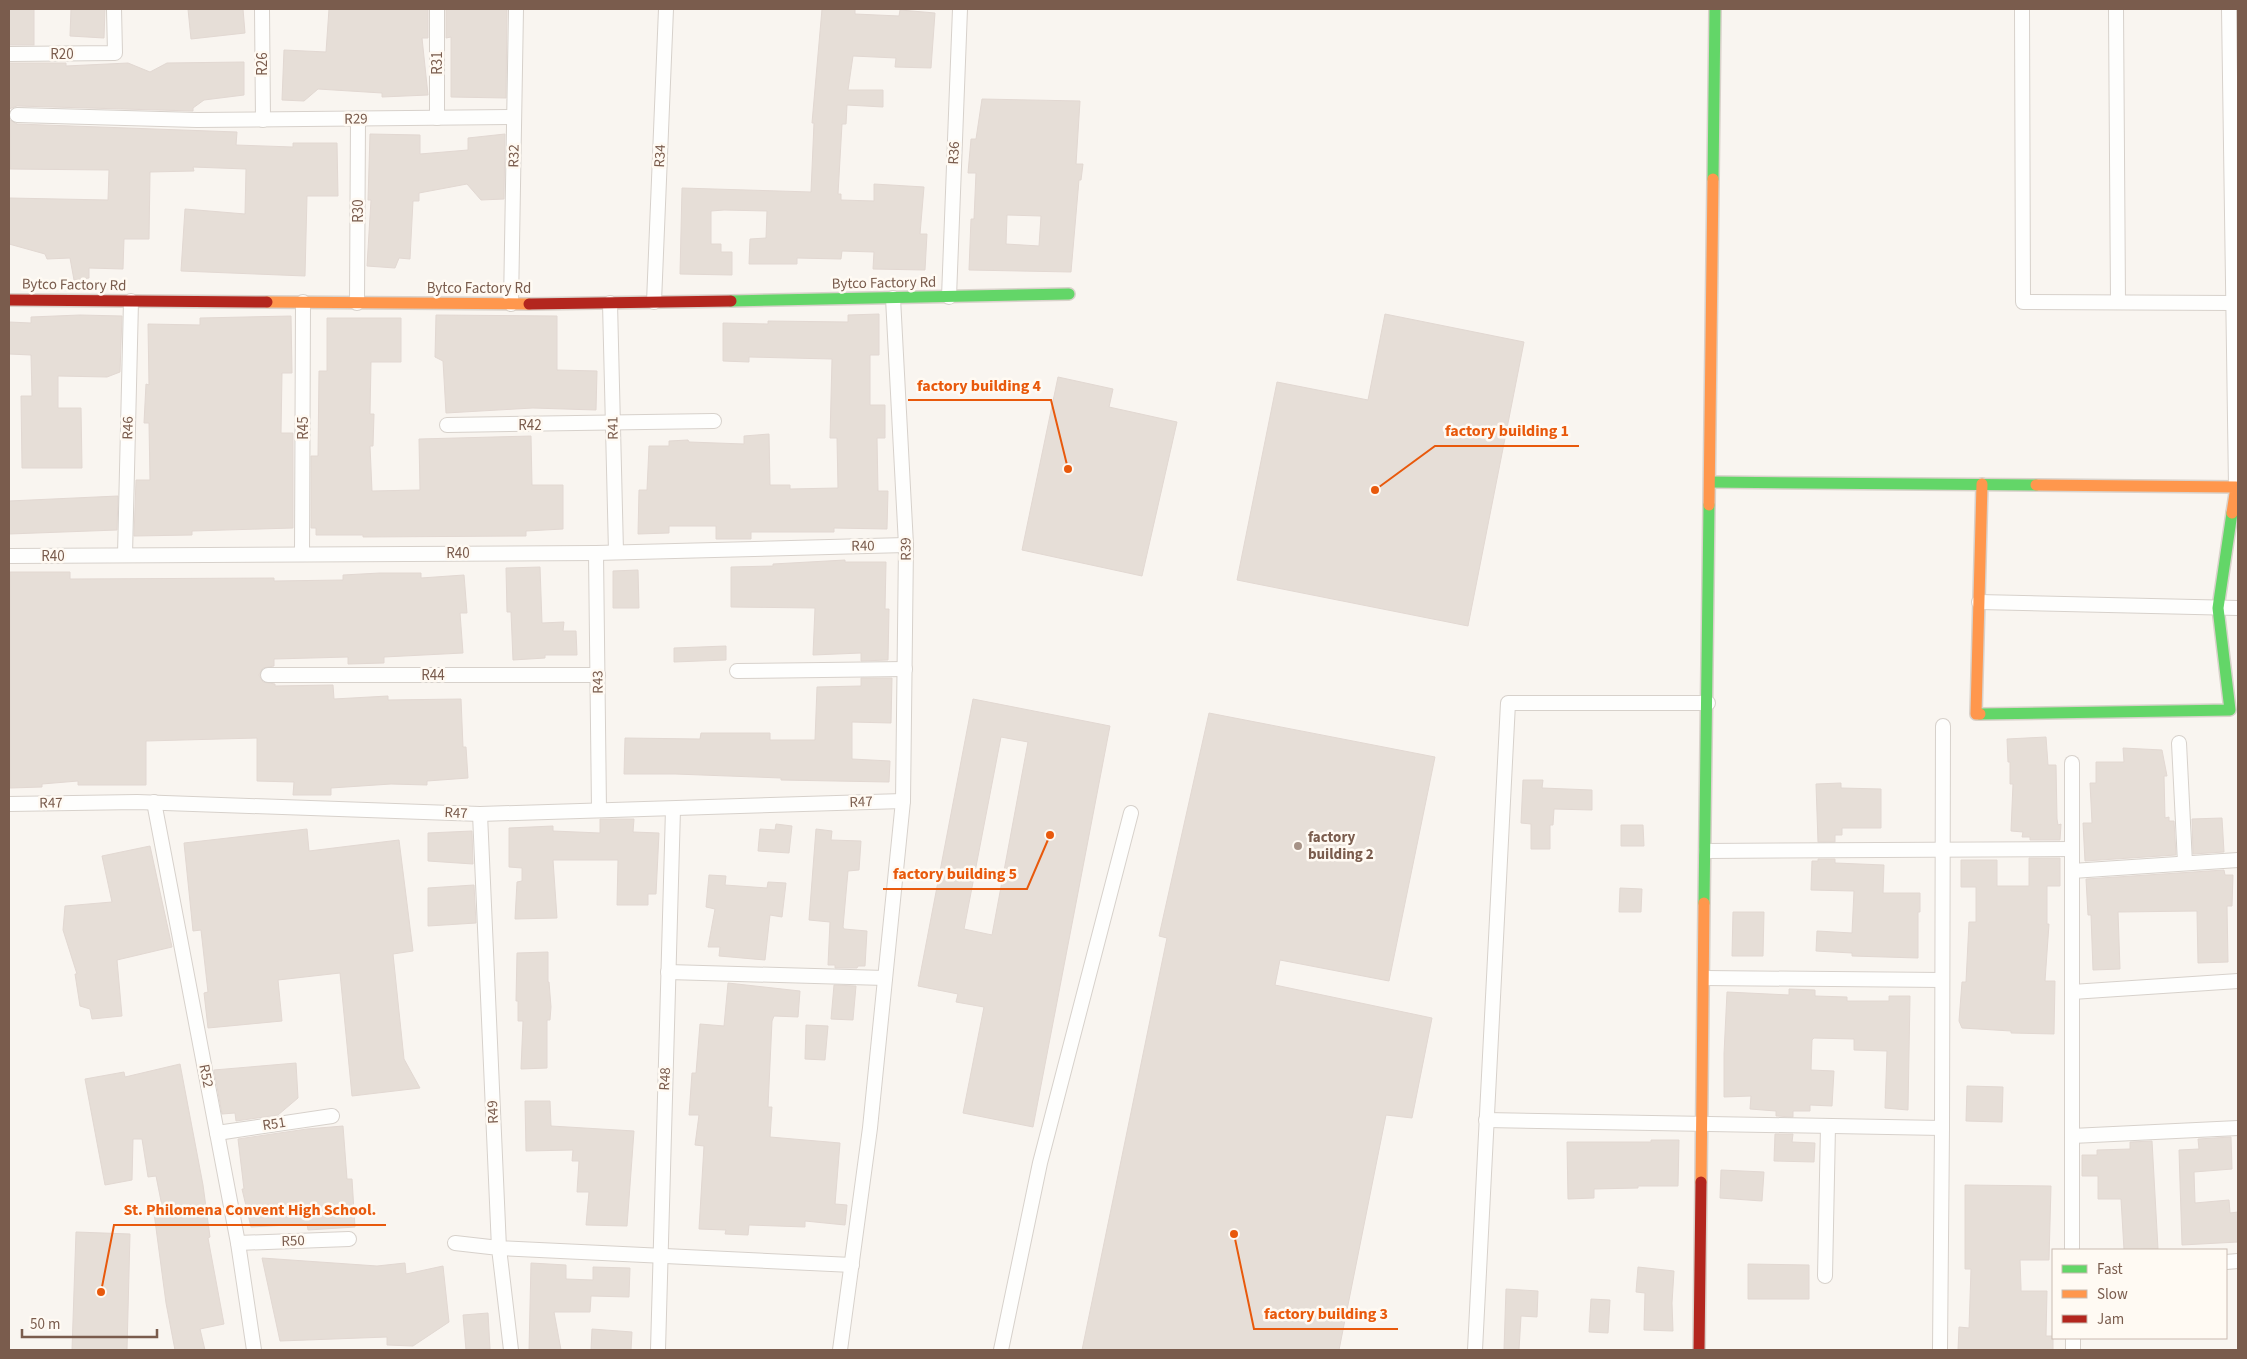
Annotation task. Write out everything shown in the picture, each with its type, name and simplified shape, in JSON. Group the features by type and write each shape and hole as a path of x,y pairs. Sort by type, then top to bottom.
{"street":[{"name":"R20","path":"9,54 114,53 114,9"},
{"name":"R26","path":"262,9 263,120"},
{"name":"R31","path":"437,9 437,118"},
{"name":"R32","path":"511,304 516,9"},
{"name":"R34","path":"654,302 666,9"},
{"name":"R36","path":"949,297 960,9"},
{"path":"1699,1350 1705,978 1715,9"},
{"path":"2022,9 2023,302 2233,303"},
{"path":"2116,9 2118,302"},
{"path":"1982,484 1976,714 2230,710 2218,608 2237,485 2236,356 2233,303 2235,143 2229,9"},
{"name":"R29","path":"17,115 197,120 514,117"},
{"name":"R30","path":"357,302 358,119"},
{"name":"Bytco Factory Rd","path":"9,300 511,304 1069,294"},
{"name":"R39","path":"840,1350 870,1128 903,801 906,545 893,298"},
{"name":"R46","path":"125,555 131,301"},
{"name":"R45","path":"302,554 303,302"},
{"name":"R41","path":"610,303 616,552"},
{"name":"R42","path":"447,425 714,421"},
{"path":"1710,482 2237,485"},
{"name":"R40","path":"9,556 596,553 906,545"},
{"name":"R43","path":"596,553 599,810"},
{"path":"1979,602 2238,608"},
{"path":"737,671 905,669"},
{"name":"R44","path":"268,675 598,675"},
{"path":"1475,1350 1508,702 1708,703"},
{"path":"1940,1350 1943,726"},
{"path":"2179,743 2185,863"},
{"path":"2072,763 2072,1249"},
{"name":"R47","path":"9,804 154,802 480,814 903,801"},
{"name":"R52","path":"154,802 238,1243 254,1350"},
{"name":"R48","path":"658,1350 673,808"},
{"path":"1001,1350 1040,1164 1131,813"},
{"name":"R49","path":"480,814 499,1248 511,1350"},
{"path":"1706,851 2071,849"},
{"path":"2072,871 2238,860"},
{"path":"668,972 885,978"},
{"path":"1705,978 1942,980"},
{"path":"2072,992 2238,981"},
{"name":"R51","path":"217,1133 332,1116"},
{"path":"1486,1120 1942,1128"},
{"path":"1825,1276 1828,1126"},
{"path":"2072,1136 2238,1128"},
{"name":"R50","path":"238,1243 349,1239"},
{"path":"455,1243 499,1248 852,1265"}],"building":[{"path":"9,9 34,9 34,45 9,45"},
{"path":"71,9 105,9 104,38 70,36"},
{"path":"188,9 243,9 245,33 191,39"},
{"path":"329,9 428,9 428,38 422,38 428,95 382,97 382,93 318,89 304,101 282,100 284,50 326,52"},
{"path":"446,9 507,9 506,98 451,97 451,37 446,38"},
{"path":"822,9 855,9 855,14 899,16 900,10 935,13 931,68 895,67 896,58 853,56 848,90 883,90 883,107 847,105 846,124 842,124 838,194 841,194 841,200 874,201 874,184 924,187 920,234 927,234 925,270 873,269 874,252 842,251 841,259 797,258 797,264 749,264 750,239 766,238 767,211 724,210 711,211 711,244 721,244 721,252 732,252 732,275 680,274 682,188 811,192 814,123 812,123"},
{"path":"244,62 244,95 204,100 193,108 193,111 17,106 9,109 9,63 66,63 66,66 128,63 150,72 167,63"},
{"path":"982,99 1080,101 1076,164 1083,164 1081,180 1079,180 1071,272 969,270 971,219 974,219 976,173 968,173 971,139 976,139","holes":["1007,215 1041,216 1039,246 1006,244"]},
{"path":"10,120 17,124 237,132 236,145 293,147 293,143 337,143 338,196 307,196 305,276 181,271 185,209 245,214 246,169 193,167 194,171 150,172 149,239 124,239 123,269 89,268 89,278 74,280 70,258 47,259 45,254 9,244 9,198 108,200 109,170 10,169"},
{"path":"370,134 420,135 420,154 468,150 468,138 505,134 504,199 481,200 467,184 419,193 419,201 413,201 410,259 399,258 395,268 367,266 371,200 368,200"},
{"path":"879,314 879,355 870,355 870,405 885,405 885,438 877,438 878,491 888,491 887,529 834,528 834,532 751,532 751,539 716,539 716,526 669,526 669,533 638,534 639,490 647,490 649,446 669,446 669,441 688,440 689,442 744,444 744,436 769,434 770,485 790,485 790,489 838,488 837,438 830,438 832,359 749,357 749,362 723,361 723,323 768,324 768,321 848,322 848,315"},
{"path":"1385,314 1524,342 1468,626 1237,580 1277,382 1368,400"},
{"path":"436,315 557,316 557,370 597,371 596,410 533,408 446,413 443,361 435,357"},
{"path":"122,316 120,372 107,377 58,376 58,408 81,408 82,468 22,468 21,396 32,396 31,355 9,354 9,322 31,323 31,317"},
{"path":"291,316 292,373 282,373 281,433 293,433 293,528 192,531 192,535 134,536 136,480 150,480 149,423 144,423 146,384 149,385 148,324 200,325 200,318"},
{"path":"327,318 401,318 401,362 371,362 370,414 374,414 373,446 370,446 372,491 420,490 419,439 531,436 532,485 563,485 563,529 526,531 526,536 363,537 363,535 316,535 316,528 311,528 311,456 318,456 319,371 327,371"},
{"path":"1058,377 1113,389 1109,407 1177,422 1142,576 1022,550"},
{"path":"118,496 117,530 9,534 9,501"},
{"path":"845,560 845,562 886,562 885,609 889,609 888,660 861,661 861,653 813,655 815,608 731,607 731,567 773,566 773,564"},
{"path":"540,567 542,623 564,622 563,631 576,631 577,655 545,655 545,658 513,660 511,612 507,612 506,568"},
{"path":"638,570 639,608 613,608 613,571"},
{"path":"10,572 70,572 70,579 274,578 274,581 343,580 343,575 380,573 421,573 421,578 464,575 467,613 460,613 463,653 384,657 384,663 348,664 348,657 274,659 274,666 263,668 259,675 263,682 275,684 275,686 333,685 334,699 388,696 388,700 461,699 463,747 466,747 468,778 427,781 427,785 391,784 331,788 331,795 293,795 294,782 257,781 257,738 146,741 146,785 78,785 78,781 42,784 42,787 10,788"},
{"path":"726,646 726,660 674,662 674,648"},
{"path":"861,678 892,678 891,723 852,722 852,759 890,761 889,782 781,780 781,778 675,774 624,774 625,738 700,739 701,733 770,733 770,740 815,740 817,687 861,686"},
{"path":"973,699 1110,726 1033,1127 963,1113 984,1007 956,1002 958,994 918,986","holes":["1001,737 1028,742 992,935 964,929"]},
{"path":"1209,713 1435,757 1389,981 1280,960 1275,985 1432,1018 1412,1118 1386,1115 1339,1350 1082,1350 1167,938 1159,936"},
{"path":"2046,737 2048,765 2056,765 2057,819 2058,825 2061,824 2060,840 2030,840 2030,837 2022,837 2023,832 2011,831 2013,784 2010,784 2007,739"},
{"path":"2123,748 2162,750 2167,776 2164,776 2165,818 2169,817 2169,821 2174,821 2176,855 2085,861 2083,823 2092,823 2090,783 2096,783 2096,762 2124,762"},
{"path":"1523,780 1543,780 1542,788 1592,790 1592,810 1554,809 1553,825 1550,825 1550,849 1531,849 1531,824 1521,823"},
{"path":"1841,783 1841,788 1881,789 1881,828 1842,828 1842,835 1835,835 1835,842 1818,842 1816,784"},
{"path":"2222,818 2224,852 2193,854 2192,819"},
{"path":"600,819 634,819 633,832 659,833 656,894 648,894 648,905 617,905 618,860 553,860 557,918 515,919 517,882 522,881 522,868 509,867 509,828 553,826 553,831 600,833"},
{"path":"776,824 792,826 789,853 758,851 760,829 775,830"},
{"path":"1621,825 1643,825 1644,846 1621,846"},
{"path":"307,829 309,851 399,840 413,951 393,954 404,1059 420,1088 352,1096 340,973 278,980 282,1021 208,1028 204,993 208,992 201,930 193,931 184,843"},
{"path":"816,829 832,831 831,840 861,841 859,870 848,871 843,927 844,929 867,931 865,966 835,968 835,965 828,965 830,922 809,920"},
{"path":"472,831 473,864 428,861 428,833"},
{"path":"150,846 172,947 117,960 122,1016 92,1019 90,1009 80,1006 75,974 77,974 63,930 65,906 112,902 102,856"},
{"path":"2029,858 2060,858 2060,886 2047,886 2047,924 2049,924 2045,981 2055,981 2054,1034 2011,1033 2011,1031 1962,1028 1959,1021 1962,982 1966,982 1969,922 1976,922 1976,887 1961,887 1961,860 1997,860 1997,886 2029,886"},
{"path":"1818,859 1835,859 1835,863 1884,865 1883,893 1920,893 1918,958 1852,956 1852,953 1816,951 1817,931 1852,933 1854,891 1811,890 1812,861 1818,861"},
{"path":"2224,870 2225,875 2233,875 2232,906 2227,906 2228,962 2198,963 2197,911 2118,912 2120,969 2093,970 2091,915 2088,915 2086,879"},
{"path":"709,875 726,876 725,885 767,888 768,882 786,883 782,917 770,915 765,960 719,956 720,947 708,947 715,909 706,907"},
{"path":"474,885 476,923 428,926 428,888"},
{"path":"1620,888 1642,889 1641,912 1619,912"},
{"path":"1733,912 1764,912 1763,956 1732,956"},
{"path":"548,952 548,982 551,1007 550,1020 547,1020 547,1068 521,1069 523,1021 518,1021 518,1001 516,1001 517,953"},
{"path":"728,983 800,991 798,1017 774,1016 772,1021 768,1107 772,1107 770,1137 840,1143 835,1204 847,1205 845,1225 805,1221 805,1227 749,1225 748,1235 725,1234 726,1230 699,1229 704,1146 695,1145 699,1115 689,1115 692,1073 696,1073 700,1024 724,1026"},
{"path":"834,985 856,986 853,1020 831,1019"},
{"path":"1789,989 1815,990 1815,996 1847,997 1847,1001 1889,1001 1889,996 1910,996 1908,1110 1885,1108 1887,1051 1854,1050 1854,1039 1814,1038 1812,1040 1811,1070 1834,1071 1832,1106 1810,1105 1810,1111 1793,1111 1793,1117 1776,1116 1776,1111 1750,1109 1751,1096 1724,1097 1727,992 1789,995"},
{"path":"806,1025 828,1026 825,1060 805,1059"},
{"path":"296,1063 298,1098 278,1115 236,1121 235,1113 222,1114 214,1070"},
{"path":"180,1064 203,1185 210,1237 208,1238 224,1324 200,1329 205,1350 175,1350 166,1303 154,1213 163,1211 156,1176 148,1177 142,1139 133,1139 132,1180 105,1185 85,1079 124,1072 125,1077"},
{"path":"1967,1086 2003,1087 2002,1122 1966,1121"},
{"path":"525,1101 550,1101 551,1126 634,1131 627,1226 586,1225 589,1192 577,1192 579,1161 572,1161 573,1150 526,1151"},
{"path":"343,1126 347,1179 352,1179 355,1227 308,1230 307,1224 251,1227 242,1189 244,1189 238,1139"},
{"path":"1775,1134 1793,1134 1792,1142 1815,1143 1814,1162 1774,1161"},
{"path":"2231,1137 2232,1169 2194,1172 2195,1203 2229,1200 2230,1213 2238,1212 2238,1242 2182,1245 2179,1150 2199,1149 2198,1139"},
{"path":"1651,1140 1679,1140 1678,1186 1594,1189 1594,1198 1568,1199 1567,1142 1651,1142"},
{"path":"2152,1141 2158,1249 2124,1249 2121,1199 2098,1199 2098,1176 2082,1176 2082,1155 2097,1155 2097,1150 2130,1149 2130,1142"},
{"path":"1721,1170 1764,1172 1762,1201 1720,1198"},
{"path":"1965,1185 2051,1186 2049,1260 2020,1260 2021,1291 2047,1291 2046,1336 2052,1336 2053,1350 1958,1350 1959,1327 1969,1328 1971,1269 1965,1269"},
{"path":"76,1232 130,1234 127,1350 72,1350"},
{"path":"262,1258 377,1266 405,1263 406,1274 443,1266 449,1322 413,1346 387,1345 387,1337 280,1341"},
{"path":"531,1263 566,1265 566,1279 593,1280 593,1267 630,1268 629,1297 591,1296 590,1312 554,1312 561,1350 529,1350"},
{"path":"1748,1264 1809,1265 1809,1299 1748,1299"},
{"path":"1638,1267 1674,1271 1673,1331 1644,1330 1645,1293 1636,1292"},
{"path":"1506,1289 1538,1291 1537,1317 1521,1316 1519,1350 1504,1350"},
{"path":"1591,1299 1610,1300 1608,1333 1589,1332"},
{"path":"488,1313 490,1349 466,1350 463,1315"},
{"path":"592,1329 632,1332 631,1350 591,1350"}],"traffic: fast":[{"path":"1713,179 1715,9"},
{"path":"731,301 1069,294"},
{"path":"1710,482 2036,485"},
{"path":"1704,903 1709,505"},
{"path":"1980,714 2230,710 2218,608 2232,513"}],"traffic: slow":[{"path":"1709,505 1713,179"},
{"path":"267,302 529,304"},
{"path":"1980,714 1976,714 1982,484"},
{"path":"2036,485 2236,487 2232,513"},
{"path":"1701,1182 1704,903"}],"traffic: jam":[{"path":"9,300 267,302"},
{"path":"529,304 731,301"},
{"path":"1699,1350 1701,1182"}],"place":[{"name":"factory building 4","path":"1068,469"},
{"name":"factory building 1","path":"1375,490"},
{"name":"factory building 5","path":"1050,835"},
{"name":"factory building 2","path":"1298,846"},
{"name":"factory building 3","path":"1234,1234"},
{"name":"St. Philomena Convent High School.","path":"101,1292"}]}
